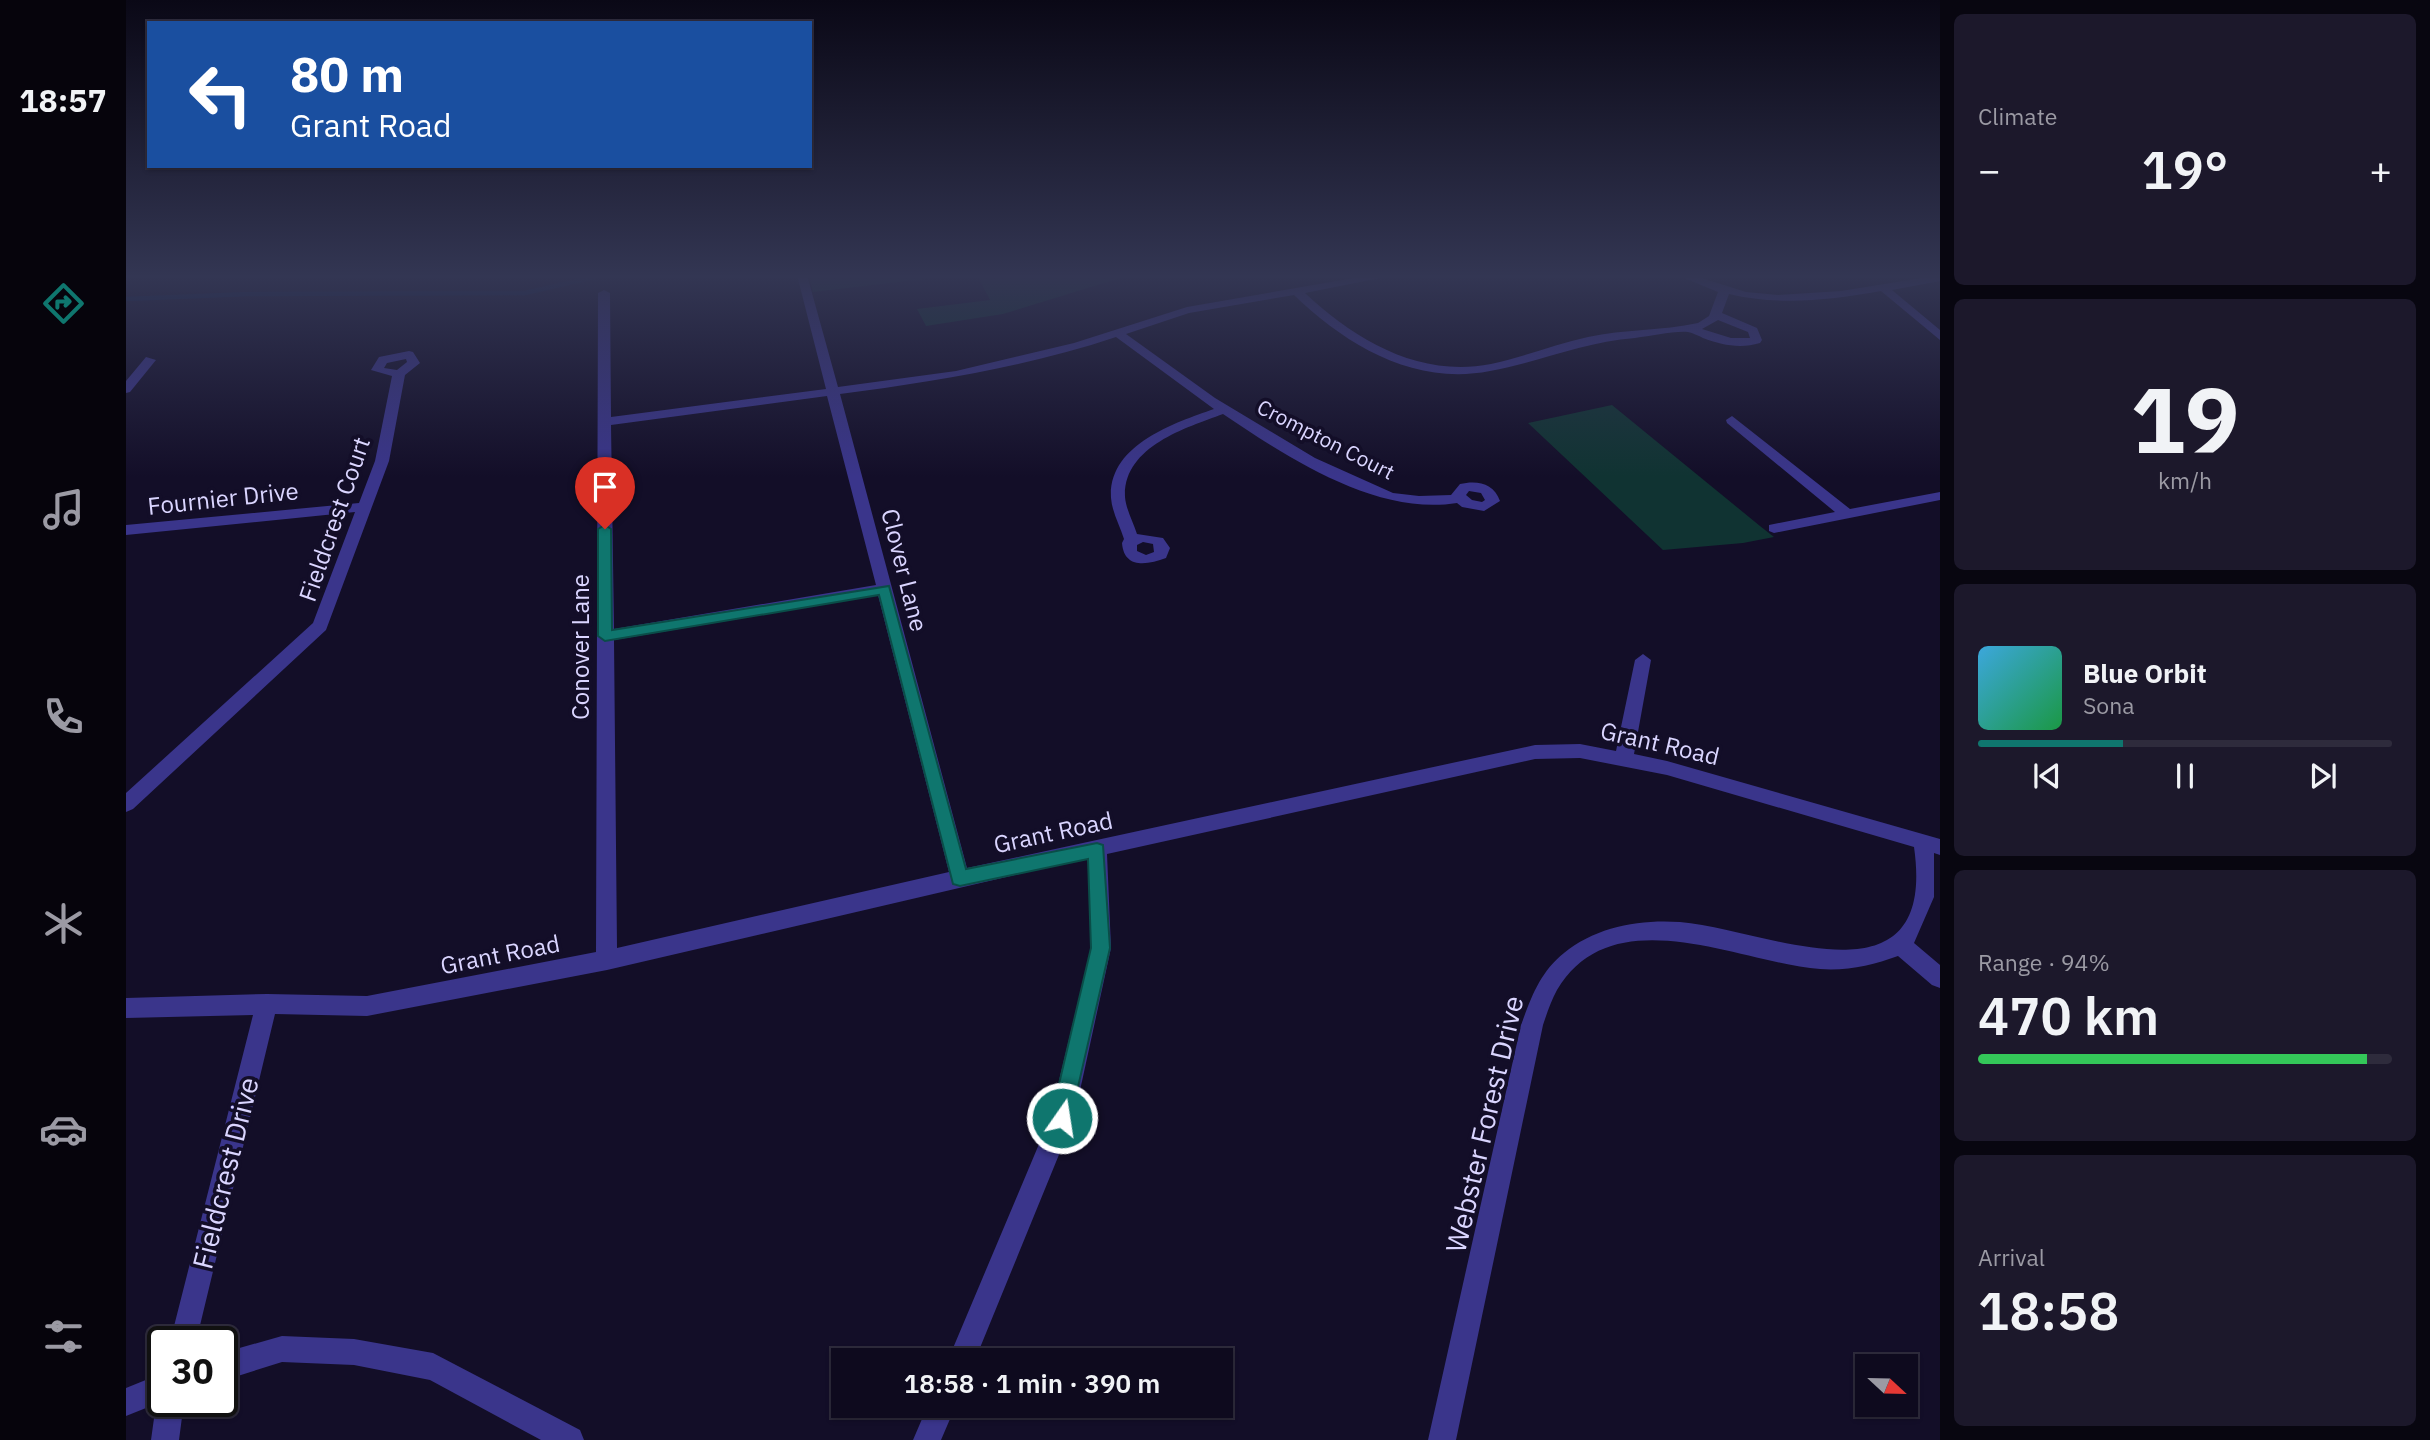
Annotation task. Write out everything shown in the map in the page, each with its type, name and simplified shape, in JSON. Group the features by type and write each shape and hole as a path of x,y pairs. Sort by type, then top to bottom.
{"street":[{"name":"Conover Lane","path":"604,342 607,960"},
{"name":"Clover Lane","path":"821,342 960,878"},
{"path":"605,422 956,375 1089,342"},
{"name":"Crompton Court","path":"1130,342 1270,439 1382,494 1430,502 1459,498"},
{"path":"1359,342 1390,357 1435,368 1484,368 1584,342"},
{"path":"126,388 150,360"},
{"name":"Fieldcrest Court","path":"126,804 320,626 382,461 399,374"},
{"path":"1132,540 1118,498 1119,482 1131,461 1162,433 1225,409"},
{"path":"1732,420 1846,513"},
{"path":"1774,528 1940,496"},
{"name":"Fournier Drive","path":"126,530 366,507"},
{"path":"605,636 884,589"},
{"path":"1624,758 1643,660"},
{"name":"Grant Road","path":"126,1008 267,1004 367,1006 607,960 960,878 1535,752 1580,751 1624,758 1932,845"},
{"path":"1932,845 1929,882 1920,917 1901,945 1940,978"},
{"path":"966,1348 1062,1118 1101,948 1097,850"},
{"name":"Webster Forest Drive","path":"1443,1440 1532,1025 1544,993 1556,973 1578,953 1604,939 1632,932 1662,930 1700,934 1796,957 1839,960 1876,955 1901,945"},
{"name":"Fieldcrest Drive","path":"187,1326 267,1004"},
{"path":"238,1362 282,1349 354,1352 433,1367 570,1440"},
{"path":"126,1402 147,1393"},
{"path":"165,1440 168,1417"},
{"path":"927,1440 936,1418"}],"green space":[{"path":"1612,405 1774,537 1743,543 1663,550 1528,423"}],"route":[{"path":"605,529 605,636 884,589 960,878 1097,850 1101,948 1062,1118"}]}
